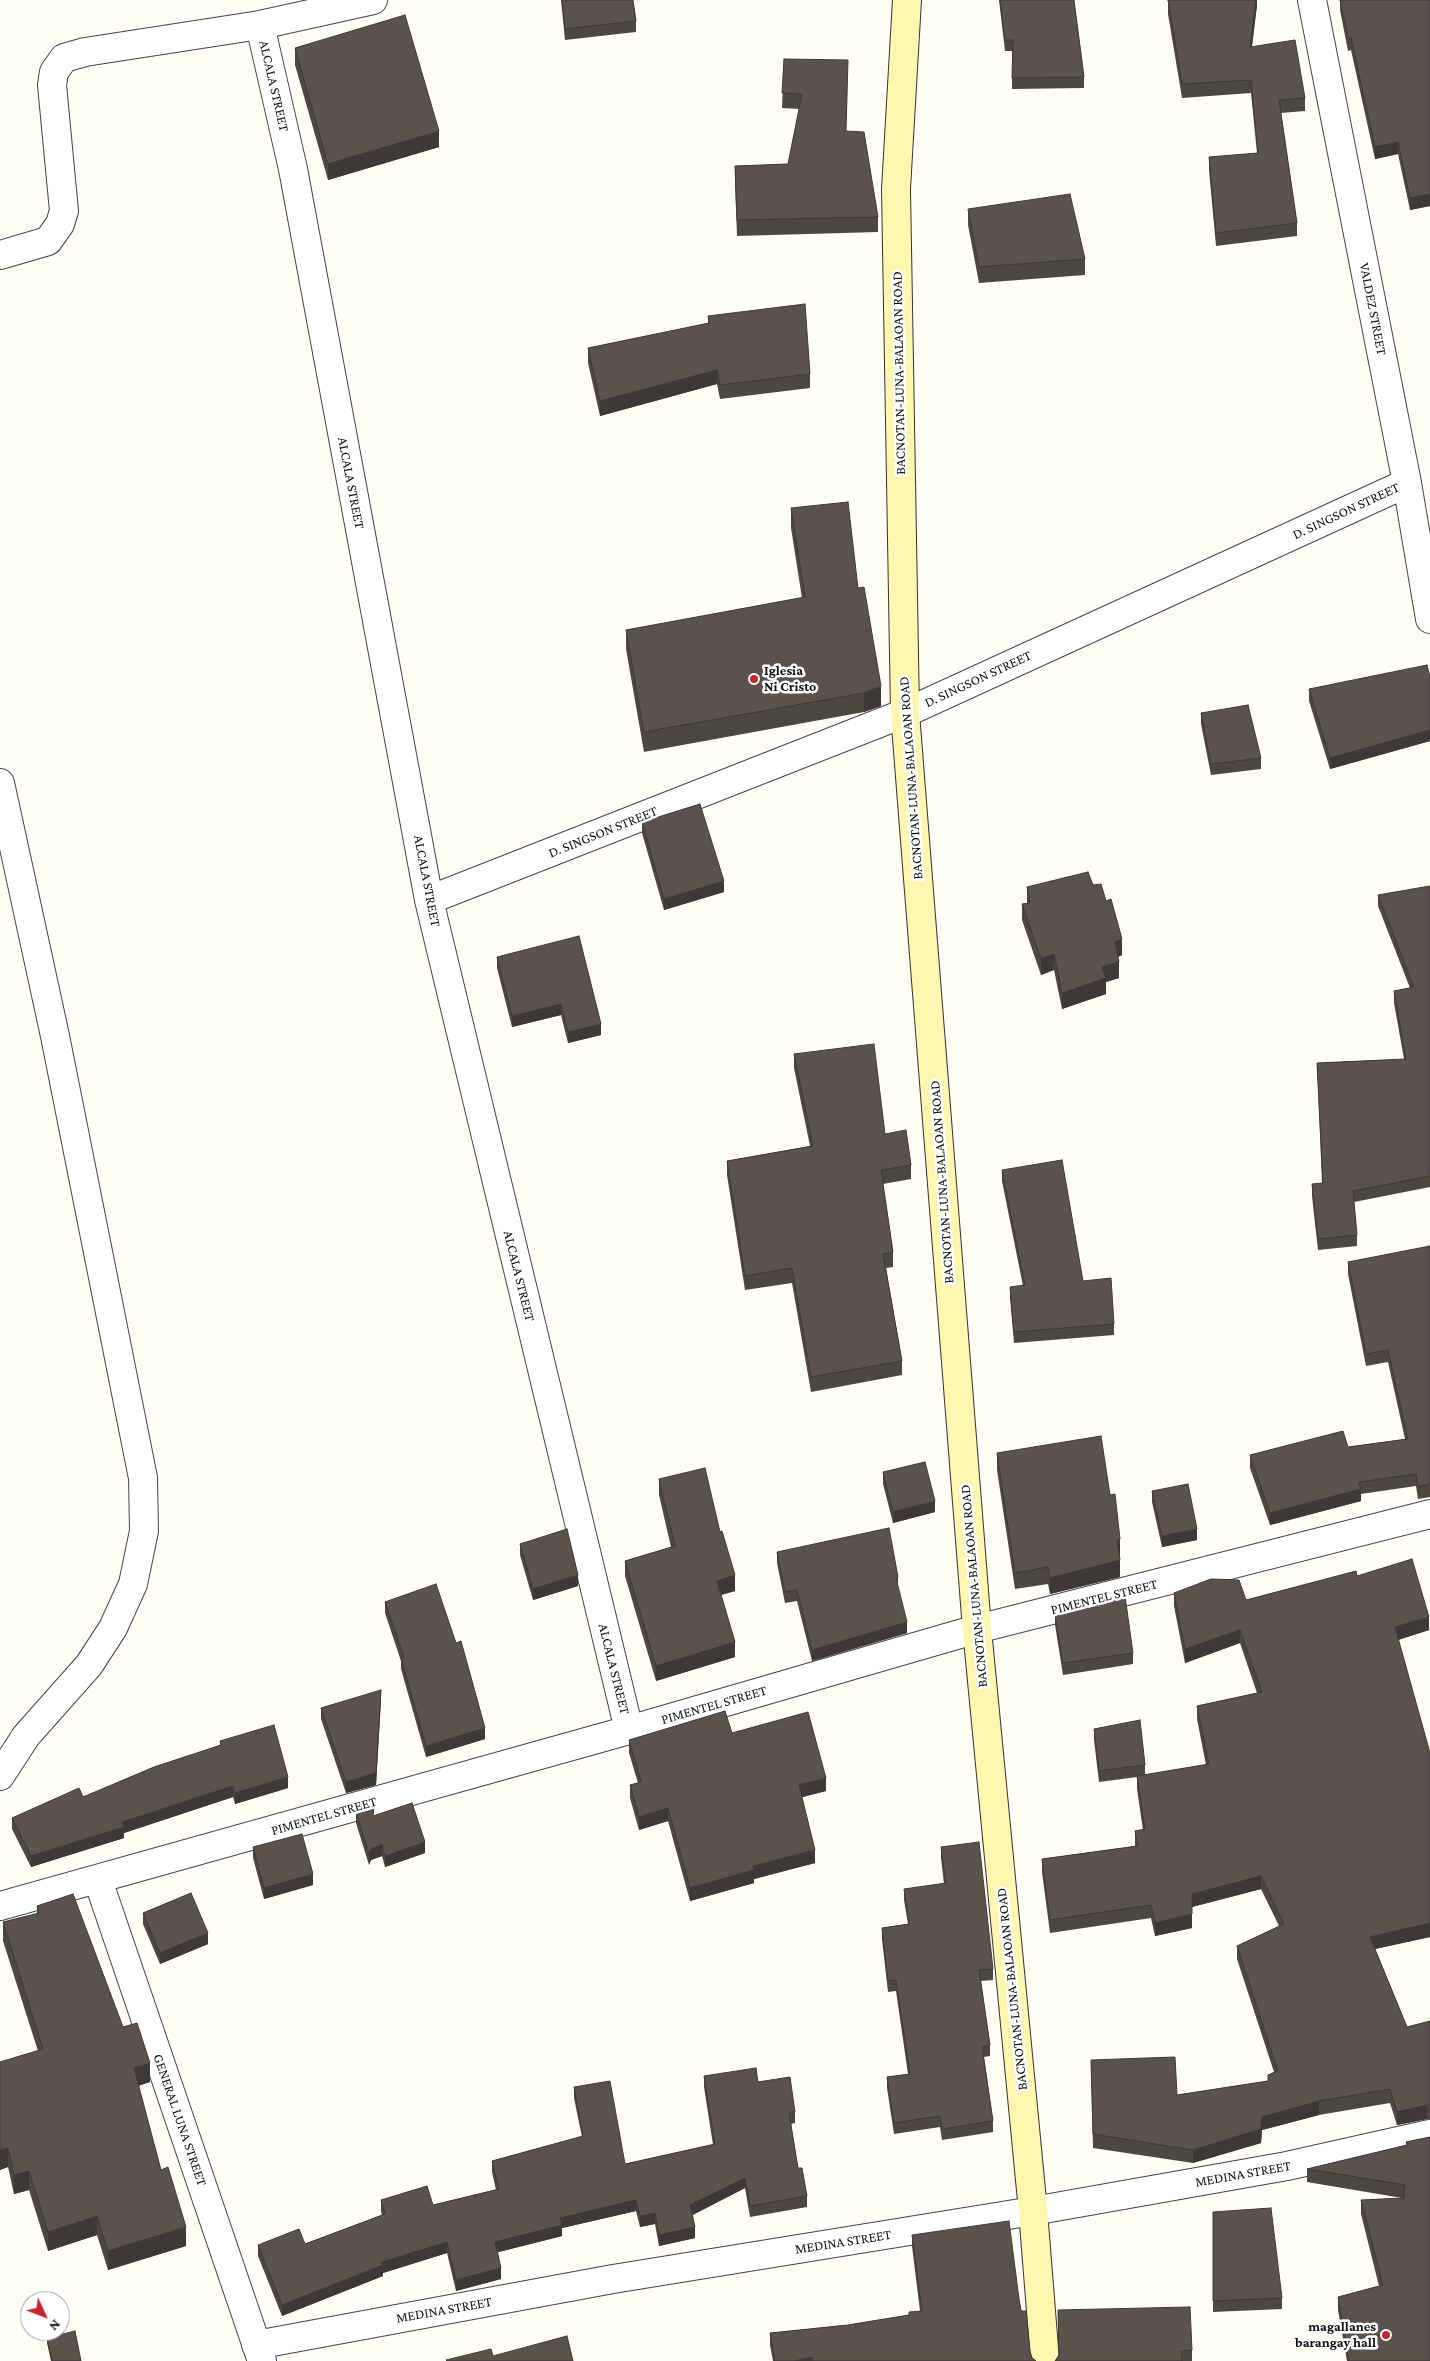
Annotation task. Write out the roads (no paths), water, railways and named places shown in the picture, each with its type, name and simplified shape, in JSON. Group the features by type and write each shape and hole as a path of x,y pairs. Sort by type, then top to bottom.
{"main road":[{"name":"BACNOTAN-LUNA-BALAOAN ROAD","path":"908,0 896,189 905,713 977,1628 1034,2211 1045,2361"}],"street":[{"path":"0,255 48,242 60,224 64,211 52,85 54,72 64,58 85,52 260,25 373,0"},
{"name":"VALDEZ STREET","path":"1312,0 1407,483 1430,619"},
{"name":"ALCALA STREET","path":"260,25 293,169 430,900 629,1730"},
{"name":"D. SINGSON STREET","path":"430,900 905,713 1407,483"},
{"path":"0,783 57,1045 143,1478 144,1531 133,1584 113,1628 89,1664 26,1736 0,1776"},
{"name":"PIMENTEL STREET","path":"0,1906 629,1730 977,1628 1430,1514"},
{"name":"GENERAL LUNA STREET","path":"98,1880 259,2353"},
{"name":"MEDINA STREET","path":"259,2353 613,2279 1034,2211 1286,2166 1430,2134"}],"place":[{"name":"Iglesia Ni Cristo","path":"754,679"},
{"name":"magallanes barangay hall","path":"1386,2335"}]}
